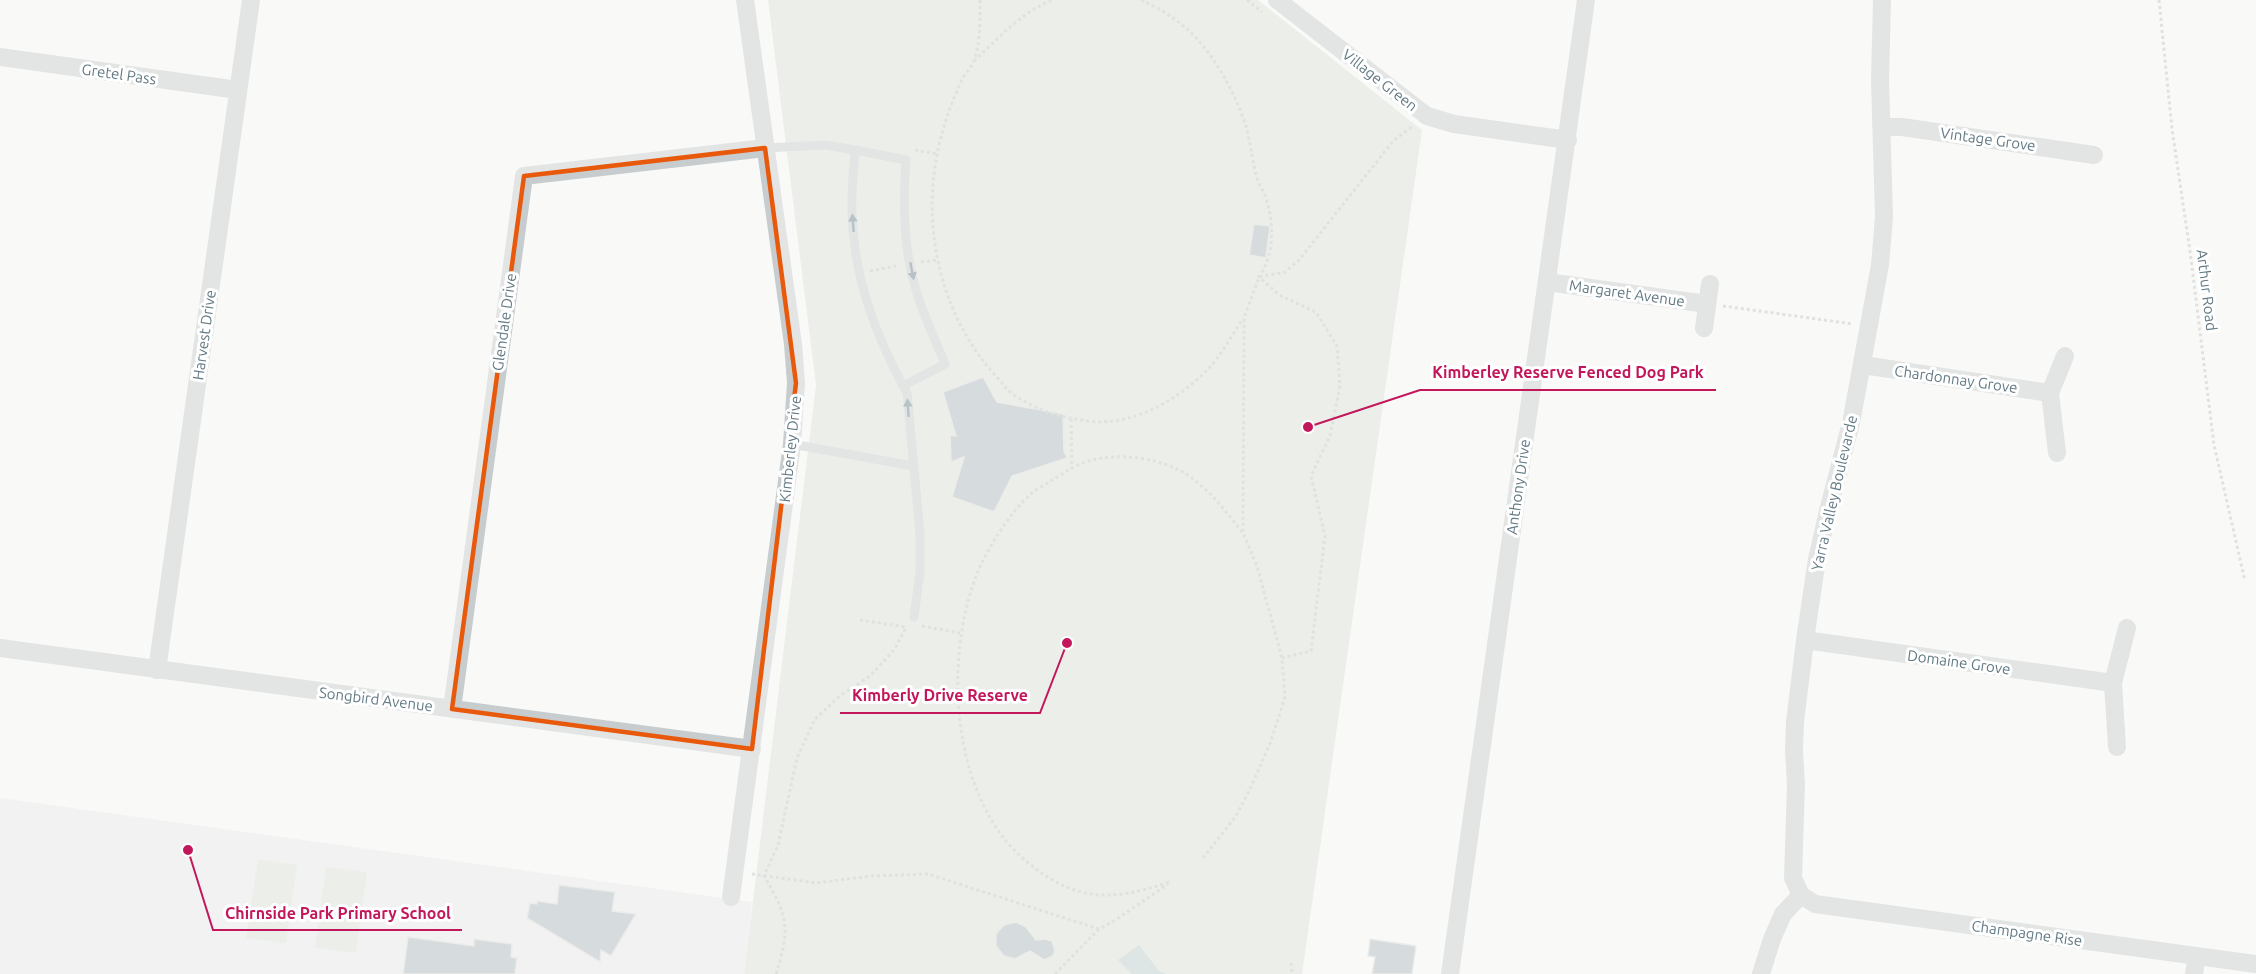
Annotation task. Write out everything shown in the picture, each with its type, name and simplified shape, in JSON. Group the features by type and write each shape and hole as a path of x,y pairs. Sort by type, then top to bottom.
{"street":[{"name":"Harvest Drive","path":"157,670 251,0"},
{"name":"Kimberley Drive","path":"731,897 792,444 796,383 793,344 745,0"},
{"name":"Village Green","path":"1277,0 1427,116 1454,124 1568,140"},
{"name":"Anthony Drive","path":"1450,974 1586,0"},
{"name":"Yarra Valley Boulevarde","path":"1801,895 1793,878 1796,784 1794,751 1795,722 1805,640 1817,559 1863,365 1880,265 1884,217 1881,127 1882,0"},
{"name":"Gretel Pass","path":"0,57 238,90"},
{"name":"Vintage Grove","path":"1881,127 1902,127 2094,155"},
{"name":"Glendale Drive","path":"452,709 524,176 765,148"},
{"name":"Margaret Avenue","path":"1547,282 1707,304"},
{"name":"Margaret Avenue","path":"1704,328 1710,284"},
{"path":"2057,453 2050,393 2065,357"},
{"name":"Chardonnay Grove","path":"1863,365 2050,393"},
{"path":"2117,747 2113,683 2127,628"},
{"name":"Domaine Grove","path":"1805,640 2113,683"},
{"name":"Songbird Avenue","path":"0,648 752,749"},
{"path":"1761,974 1772,939 1784,914 1801,895"},
{"name":"Champagne Rise","path":"1801,895 1815,904 2195,965 2256,964"}],"lane":[{"path":"765,148 825,145 906,160 903,200 904,230 915,289 945,364 903,386"},
{"path":"855,150 852,208 859,273 871,317 884,350 907,393 920,534 920,572 912,623"},
{"path":"792,444 912,466"}],"path":[{"path":"973,63 980,32 980,0"},
{"path":"1052,0 1037,6 1019,18 973,63 962,80 937,154 931,195 937,260 964,333 980,358 1009,391 1057,416 1096,423 1128,420 1179,395 1211,366 1244,318 1259,277 1268,264 1273,229 1265,196 1258,183 1245,124 1236,101 1215,62 1178,21 1141,0"},
{"name":"Arthur Road","path":"2159,0 2172,129 2214,445 2245,581"},
{"path":"1259,277 1285,272 1299,260 1394,140 1427,116"},
{"path":"1259,277 1279,295 1316,312 1337,346 1340,386 1330,436 1311,476 1325,536 1311,651 1282,658"},
{"path":"1707,304 1870,326"},
{"path":"1243,533 1244,318"},
{"path":"1071,419 1071,469"},
{"path":"1055,974 1099,929 1170,882 1132,893 1113,895 1071,890 1045,877 1006,843 977,789 967,761 960,719 960,633 977,574 1002,529 1029,495 1071,469 1102,458 1122,457 1150,460 1178,470 1212,497 1243,533 1257,566 1282,658 1285,697 1270,744 1236,816 1203,858"},
{"path":"860,620 912,623 960,633"},
{"path":"764,876 778,844 797,758 814,719 841,695 870,676 894,650 912,623"},
{"path":"735,871 816,883 872,876 928,874 1099,929"},
{"path":"764,876 777,899 787,925 783,953 776,974"},
{"path":"1291,963 1292,974"}],"highlighted area":[{"path":"765,148 796,383 752,749 452,709 524,176"}],"shaded area":[{"path":"768,0 1258,0 1422,130 1302,974 744,974 816,385"},
{"path":"0,798 752,902 744,974 0,974"},
{"path":"258,859 297,865 286,943 246,938"},
{"path":"326,867 367,872 356,953 315,948"},
{"path":"1139,945 1159,971 1167,974 1132,974 1118,960"}],"building":[{"path":"1254,224 1270,226 1266,258 1249,255"},
{"path":"983,377 997,402 1063,414 1064,451 1067,458 1012,476 994,512 952,497 964,457 951,462 950,435 956,436 943,392"},
{"path":"559,885 615,892 612,911 636,914 611,956 601,950 600,962 527,918 530,903 537,904 537,901 557,904"},
{"path":"1016,922 1026,927 1036,940 1052,941 1055,950 1053,956 1044,960 1030,951 1015,959 1004,956 996,946 996,934 1004,925"},
{"path":"408,937 474,946 474,939 512,944 511,957 517,958 515,974 403,974"},
{"path":"1370,939 1416,946 1412,974 1372,974 1375,957 1368,956"}],"place":[{"name":"Kimberley Reserve Fenced Dog Park","path":"1308,427"},
{"name":"Kimberly Drive Reserve","path":"1067,643"},
{"name":"Chirnside Park Primary School","path":"188,850"}]}
